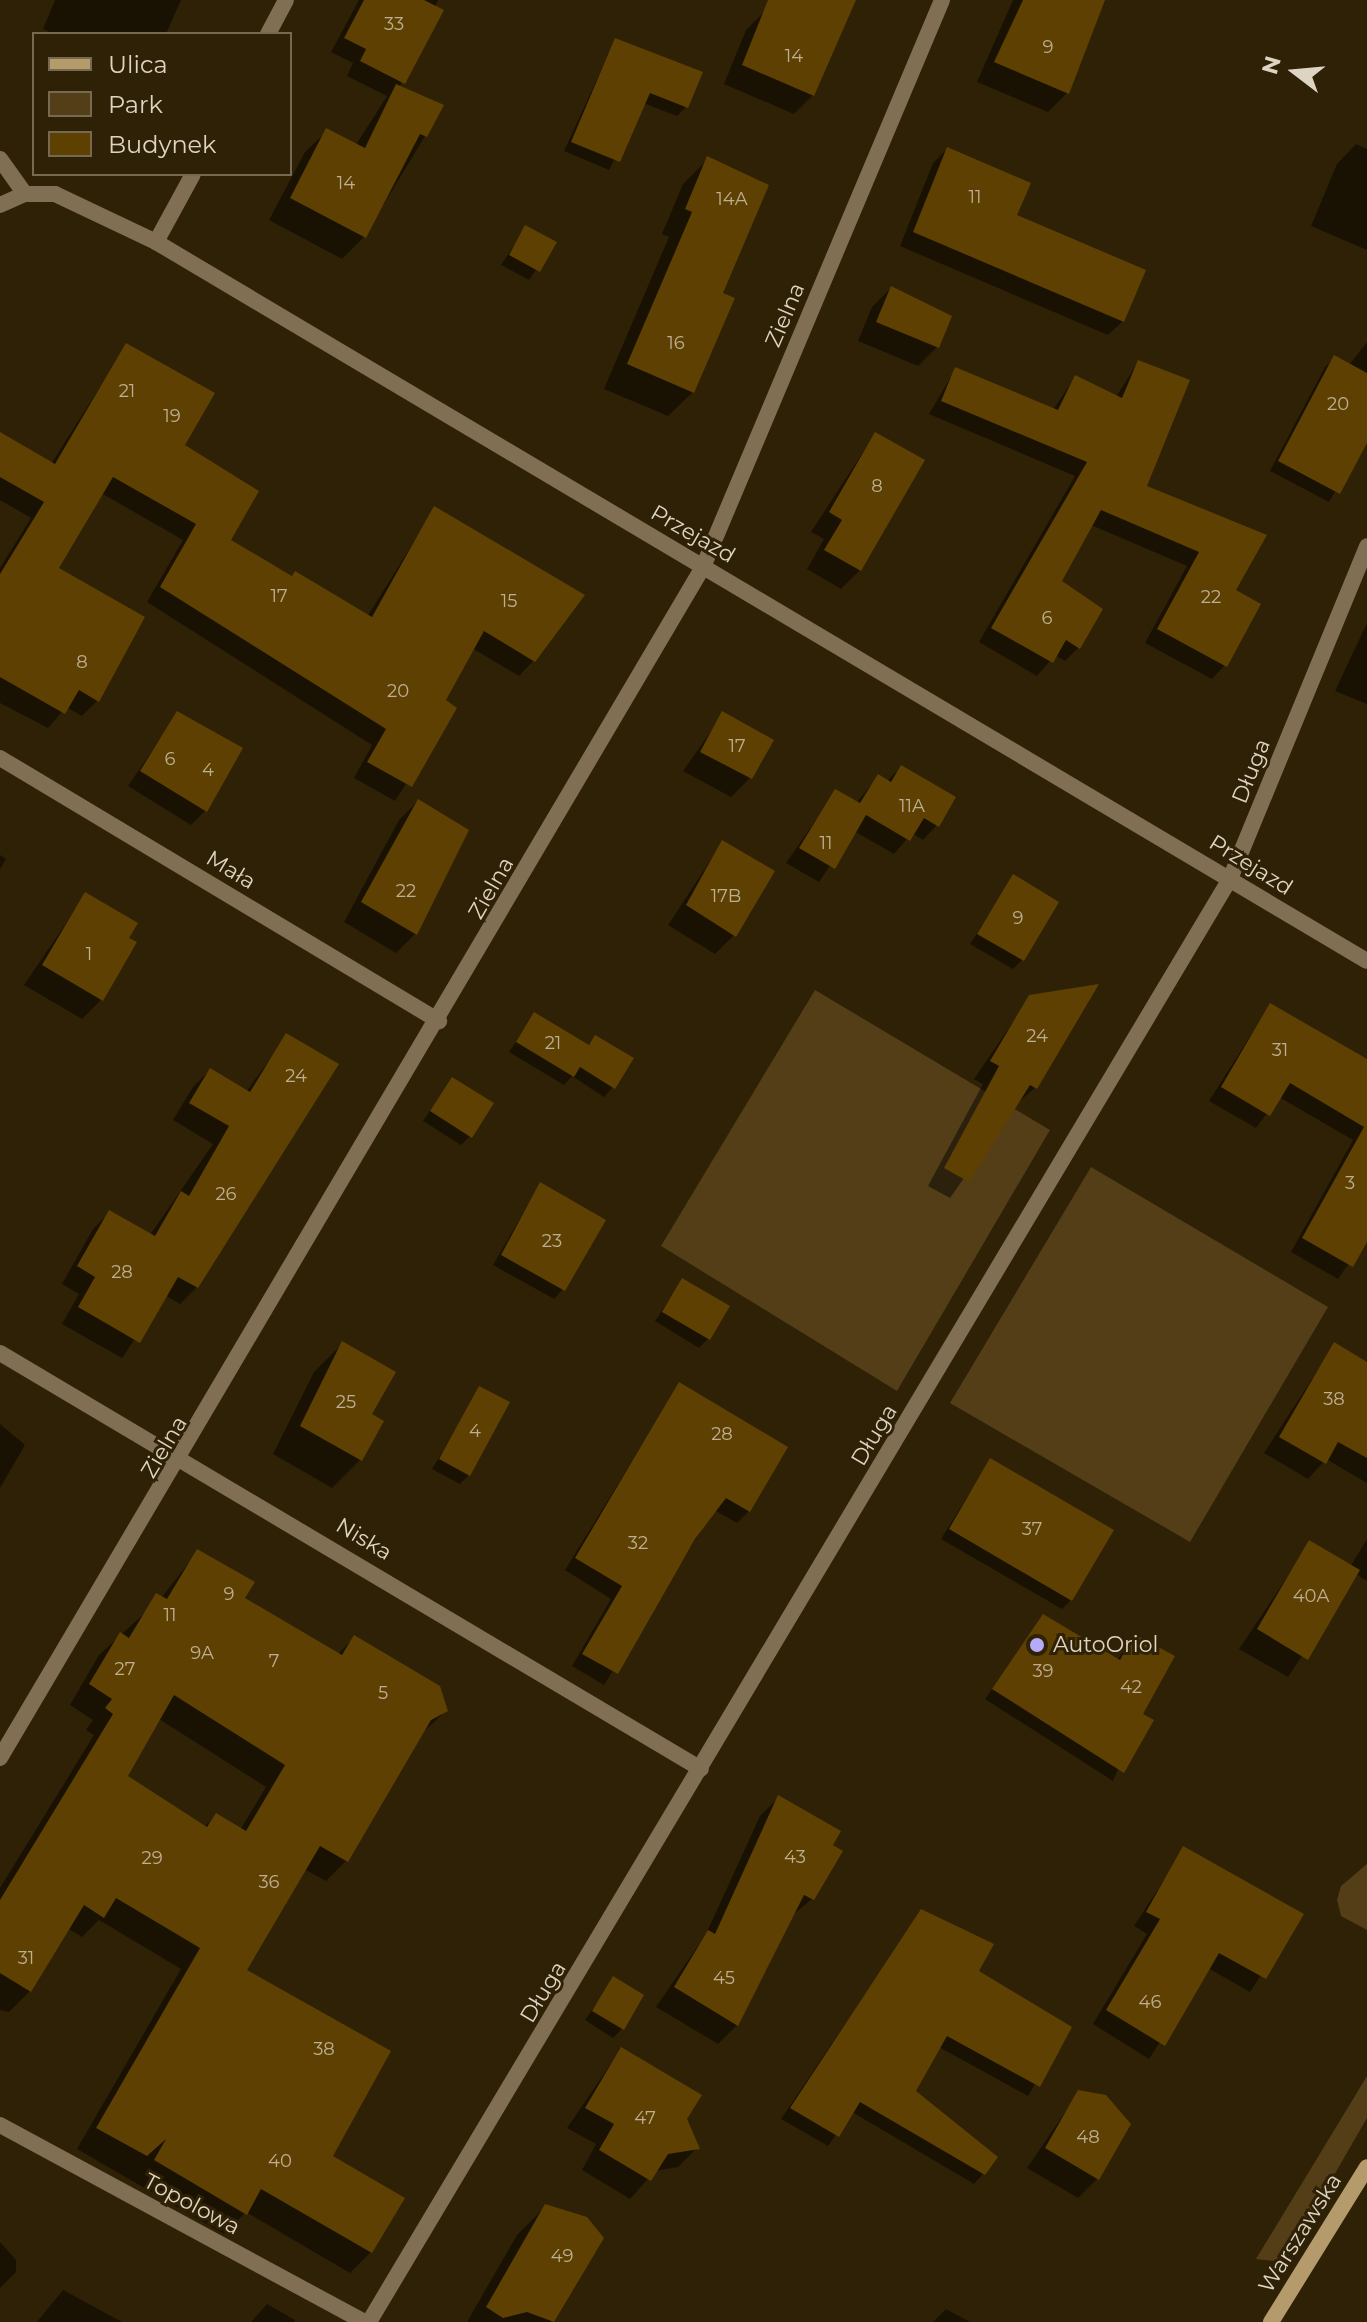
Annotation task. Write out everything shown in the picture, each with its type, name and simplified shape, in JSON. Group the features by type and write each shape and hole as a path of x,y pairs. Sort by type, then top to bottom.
{"main road":[{"name":"Warszawska","path":"1271,2322 1367,2167"}],"street":[{"path":"269,32 286,0"},
{"name":"Zielna","path":"0,1758 184,1457 703,567 942,0"},
{"path":"0,159 25,194 0,205"},
{"path":"156,242 192,176"},
{"name":"Przejazd","path":"25,194 73,199 156,242 1367,961"},
{"name":"Długa","path":"367,2322 701,1769 1230,879 1367,546"},
{"name":"Mała","path":"0,758 439,1021"},
{"name":"Niska","path":"0,1353 184,1457 701,1769"},
{"name":"Topolowa","path":"0,2125 367,2322"}],"green space":[{"path":"815,990 1050,1130 897,1391 661,1246"},
{"path":"1091,1167 1328,1307 1190,1542 950,1403"},
{"path":"1367,1864 1367,1930 1341,1916 1337,1900 1341,1886"},
{"path":"1367,2076 1367,2118 1284,2262 1256,2259"}],"building":[{"path":"364,0 424,0 444,10 405,84 360,61 366,49 344,38"},
{"path":"768,0 856,0 814,96 742,65"},
{"path":"1023,0 1105,0 1069,94 994,62"},
{"path":"615,38 703,72 688,108 650,93 620,162 571,142"},
{"path":"396,84 444,105 427,137 420,134 366,238 290,198 326,128 365,148"},
{"path":"947,147 1031,183 1017,215 1146,270 1124,322 913,232"},
{"path":"707,156 769,185 723,293 735,298 694,393 627,364 692,212 685,209"},
{"path":"525,225 557,242 540,272 509,255"},
{"path":"891,286 952,316 939,348 876,322"},
{"path":"126,343 215,393 185,445 259,491 231,540 292,576 295,571 372,617 434,506 585,595 535,662 484,631 446,700 457,708 412,787 367,762 386,729 160,587 196,524 113,477 59,568 145,617 99,702 79,690 65,714 0,677 0,574 44,502 0,477 0,432 55,464"},
{"path":"1334,355 1367,373 1367,443 1340,494 1278,461"},
{"path":"1138,360 1190,380 1147,486 1267,535 1236,590 1261,604 1227,667 1157,629 1199,552 1101,510 1062,581 1103,609 1080,649 1066,640 1053,663 991,628 1087,462 941,401 955,367 1058,410 1075,375 1122,398"},
{"path":"875,432 925,460 861,571 824,550 842,520 829,512"},
{"path":"177,711 243,748 207,812 140,771"},
{"path":"722,711 774,740 752,779 700,752"},
{"path":"901,765 956,797 939,827 924,818 910,841 866,815 835,869 799,848 835,789 860,803 878,774 891,782"},
{"path":"418,799 469,830 417,935 361,902"},
{"path":"722,840 775,871 736,937 686,905"},
{"path":"1013,874 1059,902 1024,961 977,934"},
{"path":"85,892 138,923 129,938 137,942 103,1001 42,965"},
{"path":"1099,984 1037,1089 1030,1085 969,1182 944,1168 999,1066 990,1061 1029,995"},
{"path":"1270,1003 1367,1059 1367,1242 1353,1267 1302,1238 1364,1127 1290,1083 1270,1116 1221,1087"},
{"path":"534,1012 589,1045 595,1035 634,1058 615,1089 580,1067 574,1077 516,1042"},
{"path":"286,1033 339,1064 198,1288 178,1277 140,1343 78,1307 95,1277 77,1266 109,1210 155,1236 181,1191 189,1196 229,1126 189,1103 210,1068 250,1092"},
{"path":"452,1077 494,1103 472,1138 430,1111"},
{"path":"540,1182 606,1220 565,1291 501,1255"},
{"path":"682,1278 730,1306 710,1340 662,1312"},
{"path":"342,1341 396,1372 372,1414 384,1421 362,1461 300,1426"},
{"path":"1334,1342 1367,1362 1367,1458 1338,1442 1326,1464 1279,1437"},
{"path":"679,1382 788,1447 750,1512 726,1498 695,1539 618,1674 582,1654 622,1586 575,1558"},
{"path":"479,1386 510,1402 470,1476 439,1459"},
{"path":"990,1458 1114,1530 1072,1601 949,1529"},
{"path":"1309,1540 1360,1570 1308,1660 1257,1629"},
{"path":"197,1549 255,1582 245,1598 342,1655 354,1635 440,1686 448,1711 431,1720 348,1862 320,1846 247,1970 391,2051 333,2156 405,2198 372,2253 261,2189 247,2215 154,2160 166,2139 147,2156 96,2128 200,1948 116,1898 104,1918 84,1905 31,1992 0,1973 0,1900 113,1714 105,1708 112,1699 89,1684 120,1632 129,1638 156,1593 167,1599","holes":["174,1695 285,1765 246,1831 216,1813 207,1827 128,1776"]},
{"path":"1043,1614 1120,1660 1134,1634 1175,1656 1143,1714 1154,1720 1124,1773 992,1689"},
{"path":"778,1795 841,1831 833,1845 843,1851 814,1900 804,1895 738,2026 674,1987 708,1930 715,1934"},
{"path":"1183,1846 1304,1914 1266,1979 1219,1953 1165,2046 1106,2010 1160,1919 1146,1912"},
{"path":"921,1909 994,1944 979,1971 1072,2027 1040,2087 947,2036 916,2091 998,2157 985,2175 860,2102 839,2137 790,2108"},
{"path":"613,1976 644,1995 624,2030 592,2011"},
{"path":"621,2047 702,2095 687,2119 700,2149 668,2154 651,2181 599,2150 614,2124 585,2108"},
{"path":"1078,2090 1106,2095 1131,2124 1099,2180 1045,2148"},
{"path":"545,2204 587,2217 604,2238 554,2322 527,2312 503,2318 486,2307"}],"place":[{"name":"AutoOriol","path":"1037,1645"}]}
